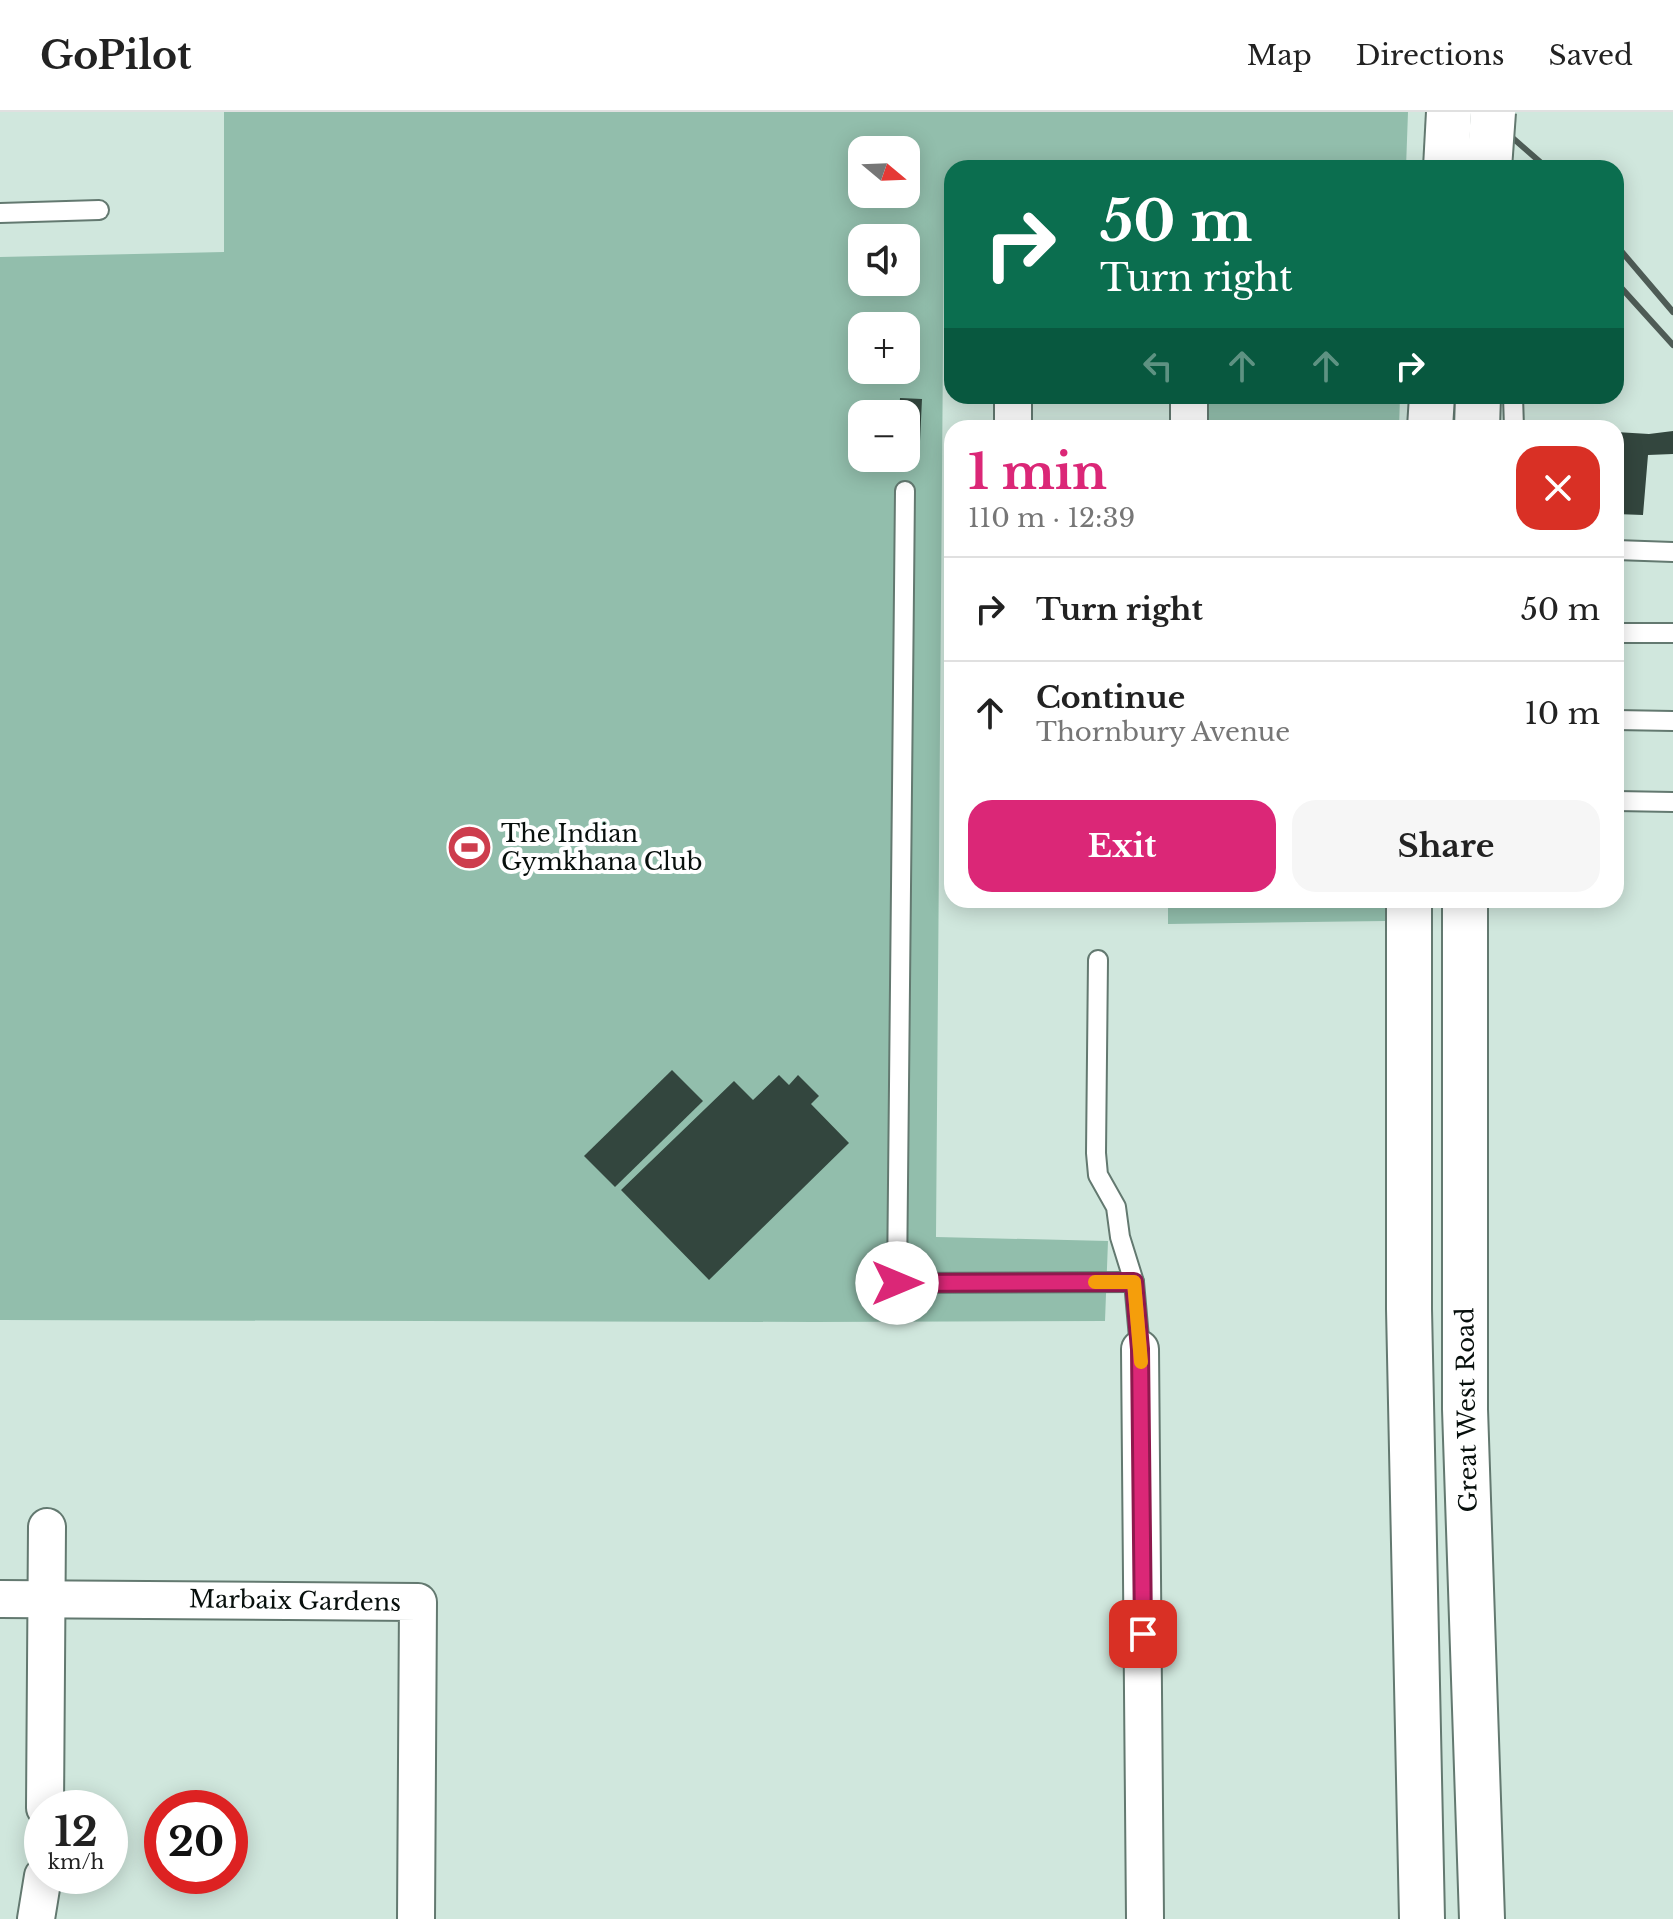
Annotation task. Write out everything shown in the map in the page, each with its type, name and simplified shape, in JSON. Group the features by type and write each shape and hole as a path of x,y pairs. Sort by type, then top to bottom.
{"highway":[{"path":"1446,160 1449,112"},
{"path":"1490,160 1493,112"},
{"path":"1409,908 1409,1309 1422,1919"},
{"name":"Great West Road","path":"1465,908 1465,1409 1482,1919"}],"street":[{"path":"1140,1349 1145,1919"},
{"path":"45,1790 47,1527"},
{"path":"0,1599 46,1599"},
{"name":"Marbaix Gardens","path":"46,1599 418,1602 416,1919"},
{"path":"36,1919 40,1894"}],"lane":[{"path":"0,213 99,210"},
{"path":"905,491 897,1283 1134,1282"},
{"path":"1624,550 1673,552"},
{"path":"1624,633 1673,633"},
{"path":"1624,720 1673,721"},
{"path":"1624,801 1673,802"},
{"path":"1098,960 1098,1175 1116,1207 1120,1237 1134,1282 1140,1349"}],"green space":[{"name":"The Indian Gymkhana Club","path":"224,112 1408,112 1406,160 944,160 936,1237 1108,1241 1105,1321 0,1320 0,257 224,252"},
{"path":"1170,404 1400,404 1399,420 1170,420"},
{"path":"1168,908 1386,908 1385,921 1168,924"}],"building":[{"path":"922,399 920,441 920,400 900,400"},
{"path":"1673,431 1673,454 1648,455 1643,515 1624,514 1624,432"},
{"path":"672,1070 703,1101 615,1187 584,1156"},
{"path":"779,1075 789,1085 798,1075 819,1096 811,1104 849,1143 709,1280 621,1190 734,1081 753,1100"}],"railway":[{"path":"1447,112 1498,160"},
{"path":"1483,112 1538,160"},
{"path":"1624,254 1673,312"},
{"path":"1624,291 1673,345"}],"slow traffic":[{"path":"1095,1282 1134,1282 1141,1362"}],"place":[{"name":"The Indian Gymkhana Club","path":"470,848"}],"route":[{"path":"897,1283 1134,1282 1140,1349 1143,1634"}]}
